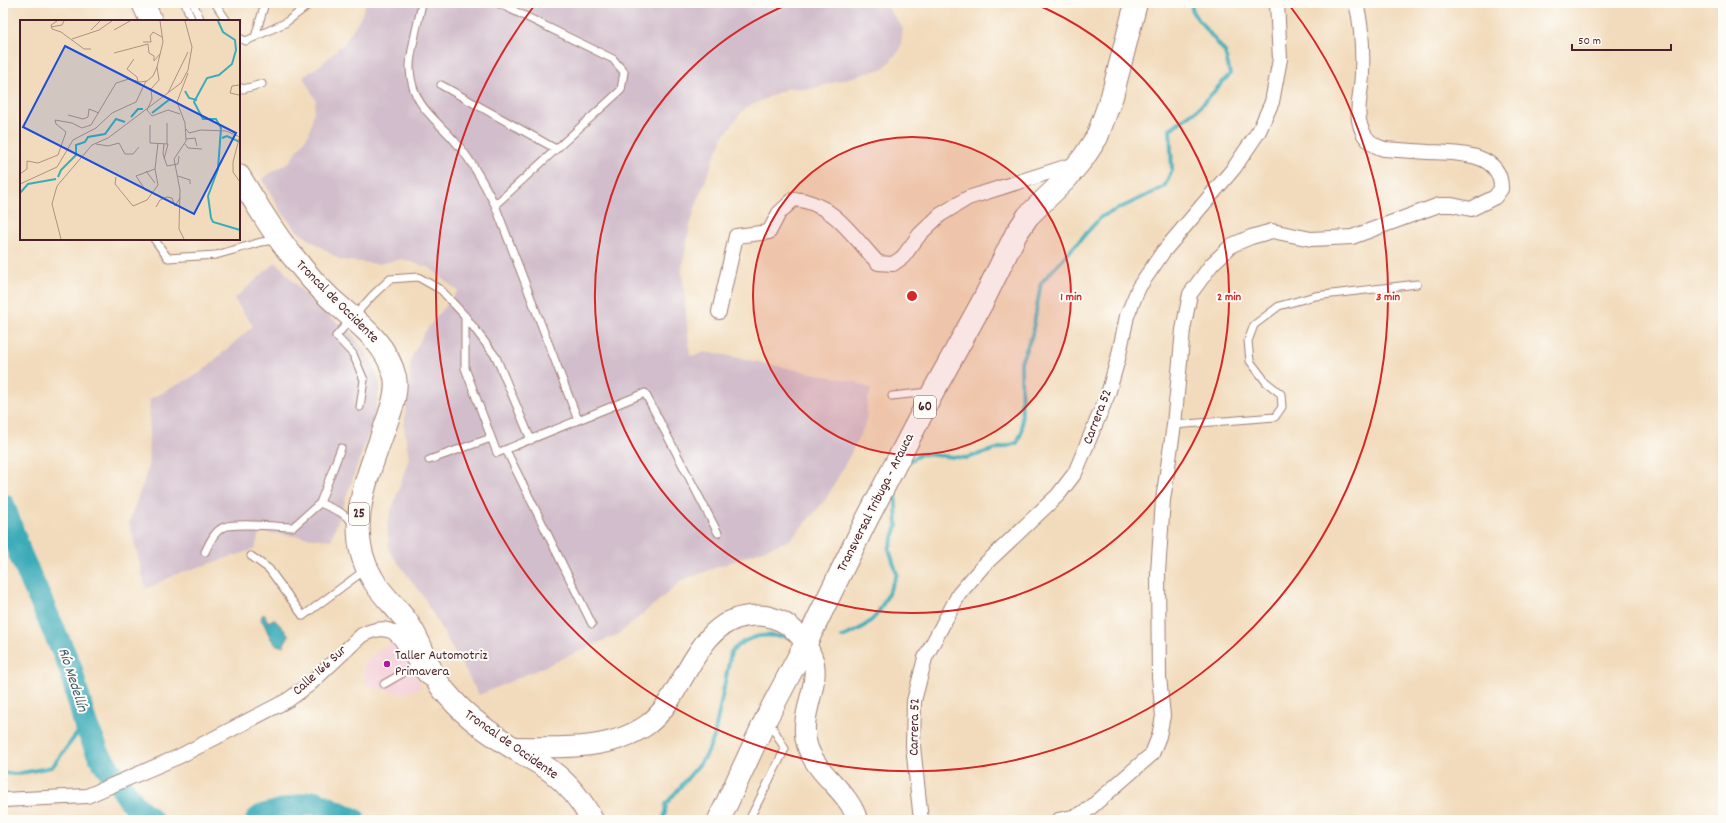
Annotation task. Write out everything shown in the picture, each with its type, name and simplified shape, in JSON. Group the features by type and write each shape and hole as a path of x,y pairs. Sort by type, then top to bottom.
{"main road":[{"path":"143,3 151,20"},
{"name":"Transversal Tribuga - Arauca","path":"722,819 767,717 933,392 983,301 1016,234 1028,216 1066,179 1078,162 1084,157 1097,137 1112,96 1136,3"},
{"name":"Troncal de Occidente","path":"240,178 281,240 317,284 368,331 384,351 396,380 395,392 389,416 363,492 358,526 362,556 367,568 379,589 408,622 422,647 436,679 444,691 462,710 486,731 551,770 575,794 592,820"},
{"path":"512,747 569,747 601,743 634,732 647,724 668,702 713,633 727,622 742,617 758,615 772,617 793,628 806,643 813,658 815,672 806,711 804,732 808,749 824,774 856,814 857,820"}],"street":[{"name":"Carrera 52","path":"921,820 913,746 914,701 925,658 958,594 983,566 1058,495 1075,473 1108,394 1118,359 1127,316 1139,286 1163,252 1234,168 1259,131 1272,102 1280,59 1277,3"},
{"path":"1058,820 1077,816 1089,809 1152,754 1159,736 1163,716 1159,677 1158,572 1163,500 1174,425 1183,330 1190,294 1212,264 1232,245 1272,231 1311,239 1352,237 1439,205 1452,205 1471,209 1495,197 1501,189 1502,180 1496,170 1489,163 1476,157 1452,152 1384,149 1375,146 1369,141 1362,131 1358,119 1362,74 1361,21 1356,3"},
{"path":"719,312 729,236 769,232 779,213 794,199 807,200 831,212 878,263 893,264 903,257 920,234 940,215 968,198 1078,162"},
{"name":"Calle 166 Sur","path":"3,800 87,796 155,767 288,700 310,684 362,635 372,630 382,628 393,631 401,640 425,676 444,691"}],"lane":[{"path":"185,3 192,20"},
{"path":"193,3 201,20"},
{"path":"215,3 226,20"},
{"path":"255,37 265,3"},
{"path":"240,38 246,41 286,23 311,3"},
{"path":"422,3 410,68 412,84 418,101 458,145 482,180 495,205 578,420"},
{"path":"495,205 621,90 624,72 613,59 498,3"},
{"path":"240,88 243,89 262,84"},
{"path":"441,85 556,149"},
{"path":"155,240 168,258 216,255 261,242 281,240"},
{"path":"360,407 364,380 353,354 336,336 352,317 390,279 418,277 441,290 465,316 496,357 531,440"},
{"path":"1174,425 1275,417 1282,407 1281,394 1266,382 1250,361 1248,341 1254,325 1279,306 1315,296 1417,284"},
{"path":"465,316 465,368 497,453 645,393 718,533"},
{"path":"892,396 933,392"},
{"path":"429,460 491,438"},
{"path":"205,552 213,537 223,527 238,525 293,527 320,503 340,448"},
{"path":"506,450 592,624"},
{"path":"320,503 340,512 358,526"},
{"path":"251,556 269,569 303,616 367,568"},
{"path":"384,684 417,665"},
{"path":"749,820 785,749 767,717"}],"shaded area":[{"path":"366,3 879,3 887,7 903,28 900,50 884,68 811,89 788,88 746,108 741,113 723,137 699,196 690,225 682,270 690,355 695,356 704,352 725,355 855,382 871,389 867,404 866,423 826,499 790,540 683,580 619,634 479,695 421,593 389,551 387,524 409,458 404,427 411,358 426,330 458,291 430,268 402,259 379,264 340,260 298,232 281,211 262,179 290,161 309,134 316,100 303,77 322,64 344,43 361,17"},
{"path":"276,262 313,303 353,335 373,363 380,386 374,418 331,540 259,532 255,549 177,574 146,589 129,522 148,469 150,399 200,373 253,326 234,299"},
{"name":"Taller Automotriz Primavera","path":"394,640 422,686 404,694 368,686 363,673 366,661"}],"water":[{"path":"262,615 265,615 268,622 274,619 289,635 283,646 278,645 272,640 261,620"}],"waterway":[{"path":"905,464 921,454 966,458 1017,443 1022,431 1021,362 1032,335 1041,283 1101,217 1164,187 1172,170 1170,129 1198,109 1230,74 1225,52 1193,13 1191,3"},
{"path":"842,637 855,632 872,620 883,605 897,574 889,549 897,526 895,484"},
{"name":"Río Medellín","path":"3,505 20,554 70,667 85,723 99,755 134,805 151,820"},
{"path":"664,820 666,804 706,756 714,737 731,652 744,641 758,636 773,635 790,637"},
{"path":"3,773 16,774 52,767 85,723"},
{"name":"Río Medellín","path":"257,820 262,816 315,802 354,820"}],"place":[{"name":"Taller Automotriz Primavera","path":"387,664"}]}
